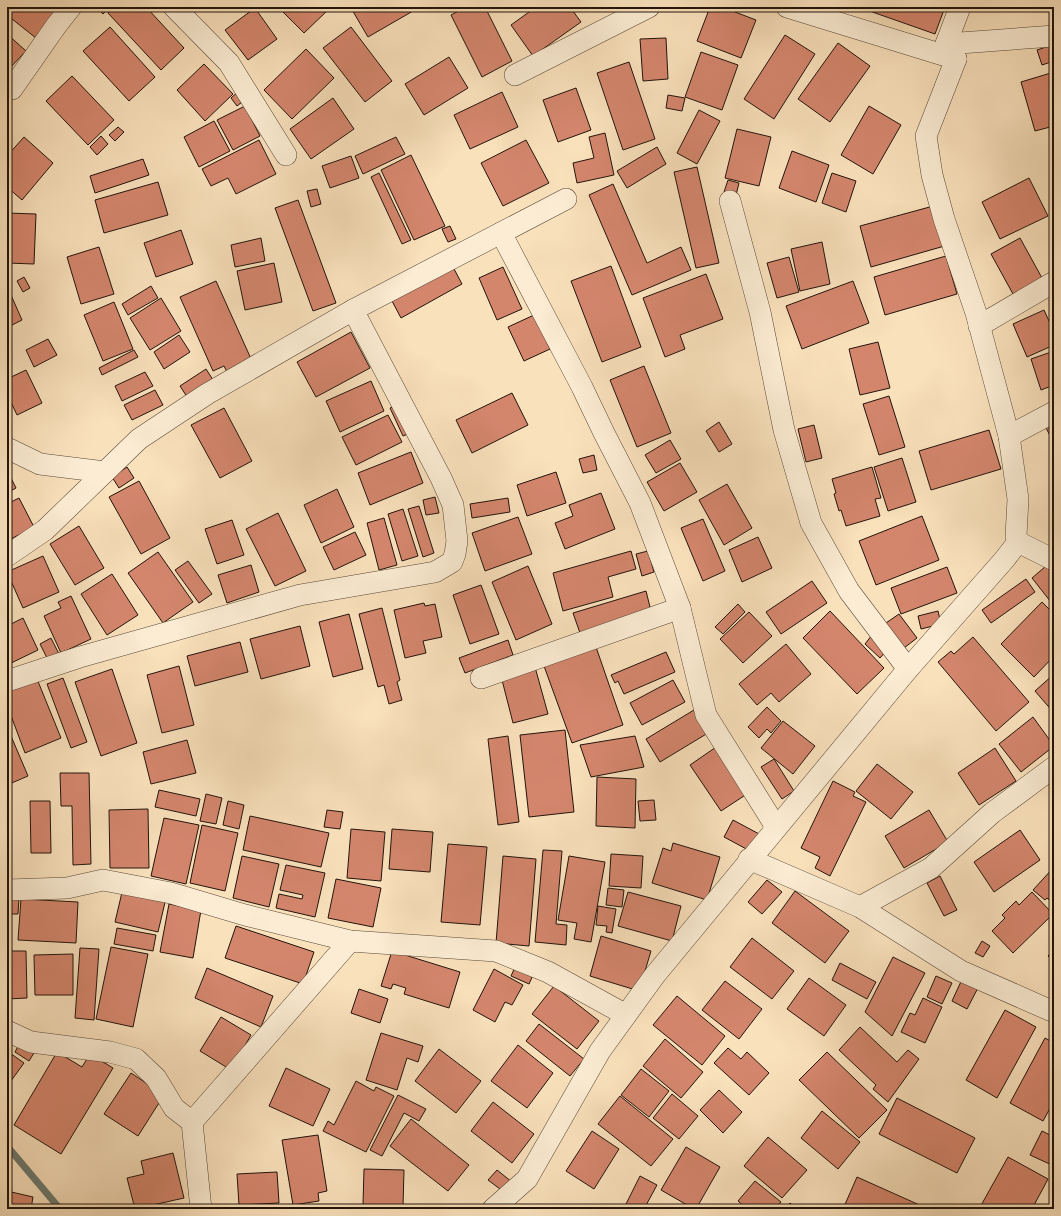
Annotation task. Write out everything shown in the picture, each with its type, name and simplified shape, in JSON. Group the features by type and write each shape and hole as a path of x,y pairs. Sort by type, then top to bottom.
{"street":[{"path":"12,89 71,7"},
{"path":"174,7 229,63 286,155"},
{"path":"515,75 649,7"},
{"path":"787,7 951,51 1054,36"},
{"path":"960,7 951,51 926,136 932,175 942,212 979,326 1009,436 1018,499 1016,536 1018,542 1054,560"},
{"path":"7,556 45,530 139,439 207,394 353,310 566,199"},
{"path":"730,201 760,312 784,430 811,523 849,591 908,669"},
{"path":"501,233 582,387 640,502 680,608 706,715 776,827"},
{"path":"979,326 1054,282"},
{"path":"7,681 80,657 300,595 435,572 452,562 457,541 453,505 441,478 353,310"},
{"path":"1009,436 1054,412"},
{"path":"7,448 40,464 105,472"},
{"path":"492,1209 527,1179 600,1051 655,975 749,859 908,669 1004,560 1018,542"},
{"path":"481,678 680,608"},
{"path":"860,907 930,868 992,813 1054,767"},
{"path":"749,859 860,907 961,971 1054,1012"},
{"path":"7,890 68,888 103,880 171,892 245,915 350,941 496,951 548,972 626,1015"},
{"path":"192,1122 350,941"},
{"path":"7,1031 31,1042 110,1052 136,1059 156,1078 174,1108 192,1122 201,1209"}],"building":[{"path":"7,7 60,7 36,38 7,15"},
{"path":"96,7 110,7 103,14"},
{"path":"114,7 146,7 184,48 161,70 108,13"},
{"path":"278,7 327,7 329,9 304,33"},
{"path":"411,7 413,11 368,37 351,8"},
{"path":"466,7 485,7 512,61 482,77 451,15"},
{"path":"536,7 570,7 581,22 533,56 511,25"},
{"path":"710,7 722,7 756,20 741,58 697,41"},
{"path":"861,7 945,7 935,34"},
{"path":"1002,7 1054,7 1003,10"},
{"path":"255,8 277,39 248,60 225,30"},
{"path":"110,27 155,77 129,101 83,51"},
{"path":"351,27 392,81 365,102 323,48"},
{"path":"7,34 26,51 7,71"},
{"path":"785,35 815,54 774,119 744,99"},
{"path":"666,38 668,79 643,81 640,39"},
{"path":"838,43 870,66 830,122 798,99"},
{"path":"1049,46 1054,61 1042,65 1037,50"},
{"path":"306,49 334,78 292,119 264,90"},
{"path":"701,52 738,65 722,110 685,97"},
{"path":"449,57 468,88 424,115 405,84"},
{"path":"629,62 655,139 623,150 597,73"},
{"path":"204,64 233,94 205,121 177,90"},
{"path":"1054,72 1054,126 1035,131 1021,82"},
{"path":"72,76 114,120 88,145 46,101"},
{"path":"576,88 591,130 558,142 543,100"},
{"path":"240,90 247,98 237,106 231,98"},
{"path":"502,92 518,127 470,149 454,115"},
{"path":"668,95 685,98 682,111 666,108"},
{"path":"333,98 354,129 311,159 290,129"},
{"path":"245,106 260,136 233,150 217,120"},
{"path":"869,106 901,125 873,174 841,155"},
{"path":"699,110 720,121 697,164 677,153"},
{"path":"214,121 230,151 199,167 184,137"},
{"path":"118,127 124,132 115,141 109,135"},
{"path":"737,129 771,137 759,186 725,178"},
{"path":"605,133 614,175 577,183 573,163 594,158 589,137"},
{"path":"101,136 108,144 97,155 90,147"},
{"path":"24,137 53,163 22,200 7,187 7,156"},
{"path":"396,137 405,154 363,174 355,156"},
{"path":"259,140 276,174 236,194 228,178 211,186 202,169"},
{"path":"526,140 549,183 503,206 481,163"},
{"path":"657,147 666,164 627,188 617,171"},
{"path":"792,151 829,165 816,202 779,188"},
{"path":"411,155 445,226 414,240 381,170"},
{"path":"351,156 359,178 330,188 322,166"},
{"path":"143,159 149,175 95,193 90,176"},
{"path":"697,167 719,263 696,268 674,172"},
{"path":"379,173 411,240 402,244 371,177"},
{"path":"832,173 856,181 846,212 822,203"},
{"path":"1029,178 1048,216 1000,239 982,202"},
{"path":"728,180 739,183 735,199 723,195"},
{"path":"158,182 168,215 104,233 95,200"},
{"path":"613,184 647,263 681,247 691,270 632,295 589,195"},
{"path":"317,189 321,204 311,207 307,191"},
{"path":"298,200 336,303 313,311 275,208"},
{"path":"937,205 948,245 871,267 860,226"},
{"path":"7,213 36,214 34,264 7,263"},
{"path":"450,226 456,239 448,242 442,229"},
{"path":"181,230 193,264 156,277 144,243"},
{"path":"261,238 265,261 235,267 231,245"},
{"path":"1020,238 1042,278 1013,294 991,254"},
{"path":"822,242 830,284 800,291 791,249"},
{"path":"99,247 114,294 81,304 67,257"},
{"path":"946,256 957,294 885,315 874,277"},
{"path":"789,257 799,292 777,298 767,263"},
{"path":"274,263 282,302 245,310 237,271"},
{"path":"611,266 641,347 602,362 571,281"},
{"path":"453,267 462,284 401,318 392,301"},
{"path":"503,267 522,309 497,320 479,278"},
{"path":"706,274 723,319 680,335 685,349 665,357 643,298"},
{"path":"24,277 30,288 23,292 17,281"},
{"path":"216,281 252,361 227,372 224,366 213,371 180,297"},
{"path":"853,281 869,323 802,349 786,306"},
{"path":"7,286 22,320 8,327 7,323"},
{"path":"151,286 158,298 128,315 122,304"},
{"path":"1054,297 1054,310 1049,300"},
{"path":"161,298 181,331 150,350 130,318"},
{"path":"114,302 133,349 103,361 84,315"},
{"path":"1044,310 1054,332 1054,345 1027,357 1013,324"},
{"path":"534,315 550,349 524,361 508,327"},
{"path":"351,332 370,368 316,397 297,362"},
{"path":"179,335 190,352 164,369 154,352"},
{"path":"48,339 57,355 34,367 26,350"},
{"path":"878,342 890,388 860,395 849,349"},
{"path":"134,350 138,357 102,375 99,368"},
{"path":"1054,351 1054,385 1041,390 1031,359"},
{"path":"644,366 671,433 637,447 610,380"},
{"path":"206,369 215,383 189,400 180,386"},
{"path":"26,370 42,403 17,415 7,394 7,379"},
{"path":"145,372 153,386 122,401 115,386"},
{"path":"371,381 384,411 340,432 326,401"},
{"path":"155,390 163,405 132,420 124,405"},
{"path":"512,393 528,425 472,453 456,420"},
{"path":"889,396 905,447 879,455 863,404"},
{"path":"397,405 410,433 403,436 390,408"},
{"path":"224,408 252,461 220,478 191,425"},
{"path":"388,415 402,442 356,465 342,437"},
{"path":"719,422 732,444 719,452 706,431"},
{"path":"1054,424 1054,443 1046,428"},
{"path":"814,425 822,458 806,462 798,429"},
{"path":"989,430 1001,469 931,490 919,451"},
{"path":"670,440 681,459 656,473 645,455"},
{"path":"411,452 423,483 370,505 358,473"},
{"path":"594,455 597,470 583,473 579,459"},
{"path":"902,458 916,502 888,511 874,467"},
{"path":"680,463 697,492 664,511 647,482"},
{"path":"127,467 134,478 119,488 112,477"},
{"path":"872,467 881,498 875,499 880,516 846,526 841,510 839,511 834,494 836,493 832,479"},
{"path":"7,470 16,488 7,493"},
{"path":"556,472 566,503 527,516 517,485"},
{"path":"139,481 170,538 141,554 109,497"},
{"path":"727,484 752,528 724,545 699,500"},
{"path":"337,489 354,527 321,543 304,505"},
{"path":"601,493 615,529 565,549 555,523 573,516 569,505"},
{"path":"435,497 439,513 426,515 423,500"},
{"path":"19,498 34,527 7,541 7,504"},
{"path":"508,498 510,512 472,518 470,504"},
{"path":"419,506 434,553 423,557 408,509"},
{"path":"403,509 418,556 402,561 388,514"},
{"path":"278,513 306,571 275,586 246,529"},
{"path":"922,516 939,560 876,585 859,541"},
{"path":"518,517 532,554 485,571 472,533"},
{"path":"384,518 397,565 379,570 367,523"},
{"path":"703,519 725,571 703,581 681,528"},
{"path":"232,520 244,555 217,564 205,529"},
{"path":"79,526 104,568 75,585 50,544"},
{"path":"355,532 366,555 334,570 323,547"},
{"path":"758,537 772,568 742,582 729,550"},
{"path":"631,551 636,569 608,577 613,597 563,611 553,573"},
{"path":"648,551 654,572 642,576 636,554"},
{"path":"158,552 193,602 163,623 128,573"},
{"path":"43,556 59,592 23,608 7,572"},
{"path":"188,561 212,594 199,603 175,570"},
{"path":"251,565 259,592 227,603 218,575"},
{"path":"528,566 552,624 516,640 492,582"},
{"path":"1046,566 1054,575 1054,606 1032,578"},
{"path":"947,567 957,593 901,614 891,588"},
{"path":"112,574 138,615 107,635 81,594"},
{"path":"1026,579 1035,592 991,623 982,610"},
{"path":"812,581 827,603 781,634 766,612"},
{"path":"481,585 499,634 470,644 453,595"},
{"path":"646,591 651,611 580,633 573,613"},
{"path":"71,596 91,639 61,653 44,616 61,608 58,602"},
{"path":"1042,602 1054,614 1054,656 1034,677 1001,644"},
{"path":"424,603 425,606 435,604 442,637 423,641 426,653 405,658 394,610"},
{"path":"738,604 745,612 723,634 715,627"},
{"path":"382,608 400,680 397,682 402,700 389,704 384,685 378,687 359,614"},
{"path":"830,611 884,668 857,694 803,638"},
{"path":"938,611 941,624 921,629 918,616"},
{"path":"749,612 772,636 743,663 720,639"},
{"path":"349,614 363,669 333,677 319,622"},
{"path":"899,614 917,638 904,648 886,623"},
{"path":"23,618 38,650 7,665 7,626"},
{"path":"300,626 310,666 261,679 250,639"},
{"path":"872,635 888,649 880,658 865,644"},
{"path":"973,637 1029,702 996,731 938,662 951,651 954,654"},
{"path":"51,638 59,654 48,660 40,644"},
{"path":"508,640 513,655 465,673 459,658"},
{"path":"240,642 248,672 195,686 187,656"},
{"path":"786,644 811,674 779,702 771,693 757,705 739,684"},
{"path":"596,647 623,725 572,743 544,666"},
{"path":"666,652 675,672 624,694 618,681 615,683 611,675"},
{"path":"179,666 194,725 162,733 147,675"},
{"path":"535,667 548,714 513,723 501,676"},
{"path":"112,669 137,743 101,756 75,682"},
{"path":"35,674 61,738 25,753 7,705 7,686"},
{"path":"1054,674 1054,713 1035,691"},
{"path":"63,678 87,742 71,748 47,684"},
{"path":"673,680 685,702 642,725 630,703"},
{"path":"767,707 781,721 771,733 767,729 759,738 748,727"},
{"path":"694,710 708,733 660,762 646,739"},
{"path":"1033,717 1054,746 1021,772 999,744"},
{"path":"783,721 815,746 793,774 761,748"},
{"path":"565,730 574,812 529,817 520,735"},
{"path":"11,736 28,776 7,785 7,737"},
{"path":"508,736 519,822 498,825 488,739"},
{"path":"635,736 644,767 591,777 580,745"},
{"path":"187,740 196,773 151,784 143,752"},
{"path":"719,745 750,792 721,811 690,765"},
{"path":"995,748 1016,781 979,805 958,773"},
{"path":"774,759 794,791 782,799 761,767"},
{"path":"877,764 913,792 891,819 856,791"},
{"path":"60,773 89,773 91,864 73,865 72,806 61,806"},
{"path":"597,777 636,779 635,828 596,826"},
{"path":"833,781 855,792 853,796 866,802 830,876 815,868 820,857 801,848"},
{"path":"159,790 200,799 196,816 155,807"},
{"path":"206,794 222,798 216,824 200,821"},
{"path":"654,800 656,820 640,821 638,801"},
{"path":"30,801 50,801 51,853 31,853"},
{"path":"228,801 244,805 239,829 223,825"},
{"path":"148,809 149,868 110,868 109,810"},
{"path":"327,810 343,812 340,829 324,827"},
{"path":"929,810 948,842 904,868 885,836"},
{"path":"250,816 329,833 321,867 243,850"},
{"path":"164,818 199,825 186,884 151,876"},
{"path":"733,820 761,835 752,852 724,837"},
{"path":"202,825 238,833 225,891 190,883"},
{"path":"351,829 385,832 381,881 347,878"},
{"path":"392,829 433,832 430,872 389,869"},
{"path":"1020,830 1040,860 994,892 974,862"},
{"path":"673,843 720,857 707,900 652,883 663,848 671,851"},
{"path":"448,844 487,847 480,925 441,922"},
{"path":"543,850 562,851 556,924 567,925 566,945 535,942"},
{"path":"611,854 643,856 641,888 609,886"},
{"path":"242,856 279,864 269,907 233,898"},
{"path":"503,856 536,859 529,946 496,943"},
{"path":"569,856 605,862 591,942 574,939 577,923 558,920"},
{"path":"286,865 325,873 315,917 276,908 279,894 302,899 303,895 280,890"},
{"path":"1054,867 1054,904 1047,898 1045,900 1033,890"},
{"path":"940,876 957,910 944,916 927,883"},
{"path":"336,879 381,888 373,927 328,918"},
{"path":"767,880 782,892 762,914 748,902"},
{"path":"123,888 166,898 158,932 115,922"},
{"path":"608,888 624,890 622,907 606,905"},
{"path":"795,891 849,931 825,963 772,923"},
{"path":"628,892 681,906 672,941 618,926"},
{"path":"1032,892 1053,914 1013,953 992,931 1005,918 1002,915 1016,901 1019,905"},
{"path":"7,898 19,898 18,914 7,914"},
{"path":"21,899 78,902 76,943 18,940"},
{"path":"169,904 201,910 193,958 160,952"},
{"path":"598,906 616,909 612,933 606,932 607,926 596,925"},
{"path":"236,926 314,952 303,984 225,958"},
{"path":"117,928 156,935 153,951 114,944"},
{"path":"601,936 651,951 639,991 590,976"},
{"path":"752,938 794,971 772,999 730,967"},
{"path":"982,941 990,946 983,957 975,953"},
{"path":"111,947 148,954 133,1027 96,1019"},
{"path":"80,948 99,949 94,1020 75,1018"},
{"path":"1054,949 1054,962 1048,956"},
{"path":"7,951 26,951 27,998 7,999"},
{"path":"392,951 460,972 449,1008 404,994 406,988 393,984 391,989 381,986"},
{"path":"73,954 73,995 35,995 34,955"},
{"path":"893,957 925,973 892,1036 865,1012"},
{"path":"840,963 876,982 867,999 832,980"},
{"path":"516,965 534,973 529,984 511,976"},
{"path":"207,968 273,996 261,1027 195,998"},
{"path":"494,969 523,985 512,1005 505,1002 495,1022 473,1010"},
{"path":"964,975 980,984 967,1009 952,1001"},
{"path":"936,976 952,983 942,1004 927,997"},
{"path":"809,978 846,1005 824,1036 787,1009"},
{"path":"725,981 762,1009 739,1039 702,1010"},
{"path":"554,986 599,1021 577,1049 532,1014"},
{"path":"359,989 388,999 380,1023 351,1013"},
{"path":"677,996 725,1036 702,1065 653,1025"},
{"path":"923,998 942,1007 925,1043 901,1032 910,1013 915,1015"},
{"path":"1005,1010 1036,1027 997,1098 966,1080"},
{"path":"221,1017 251,1035 231,1070 200,1051"},
{"path":"539,1024 584,1059 570,1076 526,1041"},
{"path":"860,1027 897,1062 908,1050 919,1059 888,1102 873,1089 876,1085 839,1050"},
{"path":"381,1033 423,1046 418,1062 407,1058 397,1090 366,1080"},
{"path":"1045,1038 1054,1043 1054,1101 1043,1121 1010,1103"},
{"path":"22,1039 37,1048 29,1061 15,1052"},
{"path":"665,1039 703,1072 681,1098 643,1066"},
{"path":"518,1045 553,1073 527,1108 491,1081"},
{"path":"728,1048 741,1059 747,1052 769,1073 749,1095 714,1063"},
{"path":"439,1049 481,1081 456,1113 415,1081"},
{"path":"7,1051 24,1063 8,1085 7,1084"},
{"path":"57,1052 82,1067 90,1054 113,1068 61,1154 14,1125"},
{"path":"827,1052 887,1110 859,1138 799,1080"},
{"path":"286,1068 330,1089 313,1126 269,1106"},
{"path":"641,1069 669,1091 649,1117 621,1095"},
{"path":"131,1073 164,1095 138,1136 104,1114"},
{"path":"356,1081 374,1091 376,1087 394,1096 366,1152 323,1131 328,1121 334,1125"},
{"path":"719,1090 742,1112 723,1133 700,1110"},
{"path":"672,1094 698,1116 679,1139 653,1118"},
{"path":"398,1095 426,1109 419,1121 404,1113 382,1156 370,1150"},
{"path":"620,1096 673,1139 651,1166 598,1124"},
{"path":"897,1098 975,1138 957,1173 879,1134"},
{"path":"493,1102 534,1134 512,1163 471,1131"},
{"path":"822,1111 860,1142 838,1169 801,1138"},
{"path":"411,1119 469,1165 448,1191 390,1146"},
{"path":"592,1131 619,1149 594,1189 566,1171"},
{"path":"1042,1131 1054,1137 1054,1166 1030,1155"},
{"path":"318,1135 327,1191 318,1193 319,1201 293,1205 282,1140"},
{"path":"768,1137 807,1170 782,1198 744,1166"},
{"path":"686,1147 720,1167 696,1209 661,1190"},
{"path":"173,1153 184,1198 135,1209 127,1178 144,1174 141,1161"},
{"path":"1008,1157 1048,1179 1032,1209 979,1209"},
{"path":"364,1169 404,1170 403,1206 363,1205"},
{"path":"497,1170 512,1182 504,1192 488,1180"},
{"path":"277,1172 279,1203 239,1205 237,1174"},
{"path":"640,1176 657,1185 644,1209 626,1209 624,1208"},
{"path":"857,1177 924,1207 923,1209 843,1209"},
{"path":"755,1181 781,1202 775,1209 747,1209 738,1201"},
{"path":"7,1191 33,1197 31,1209 7,1209"},
{"path":"790,1203 797,1209 784,1209"}],"waterway":[{"path":"7,1146 60,1209"}]}
